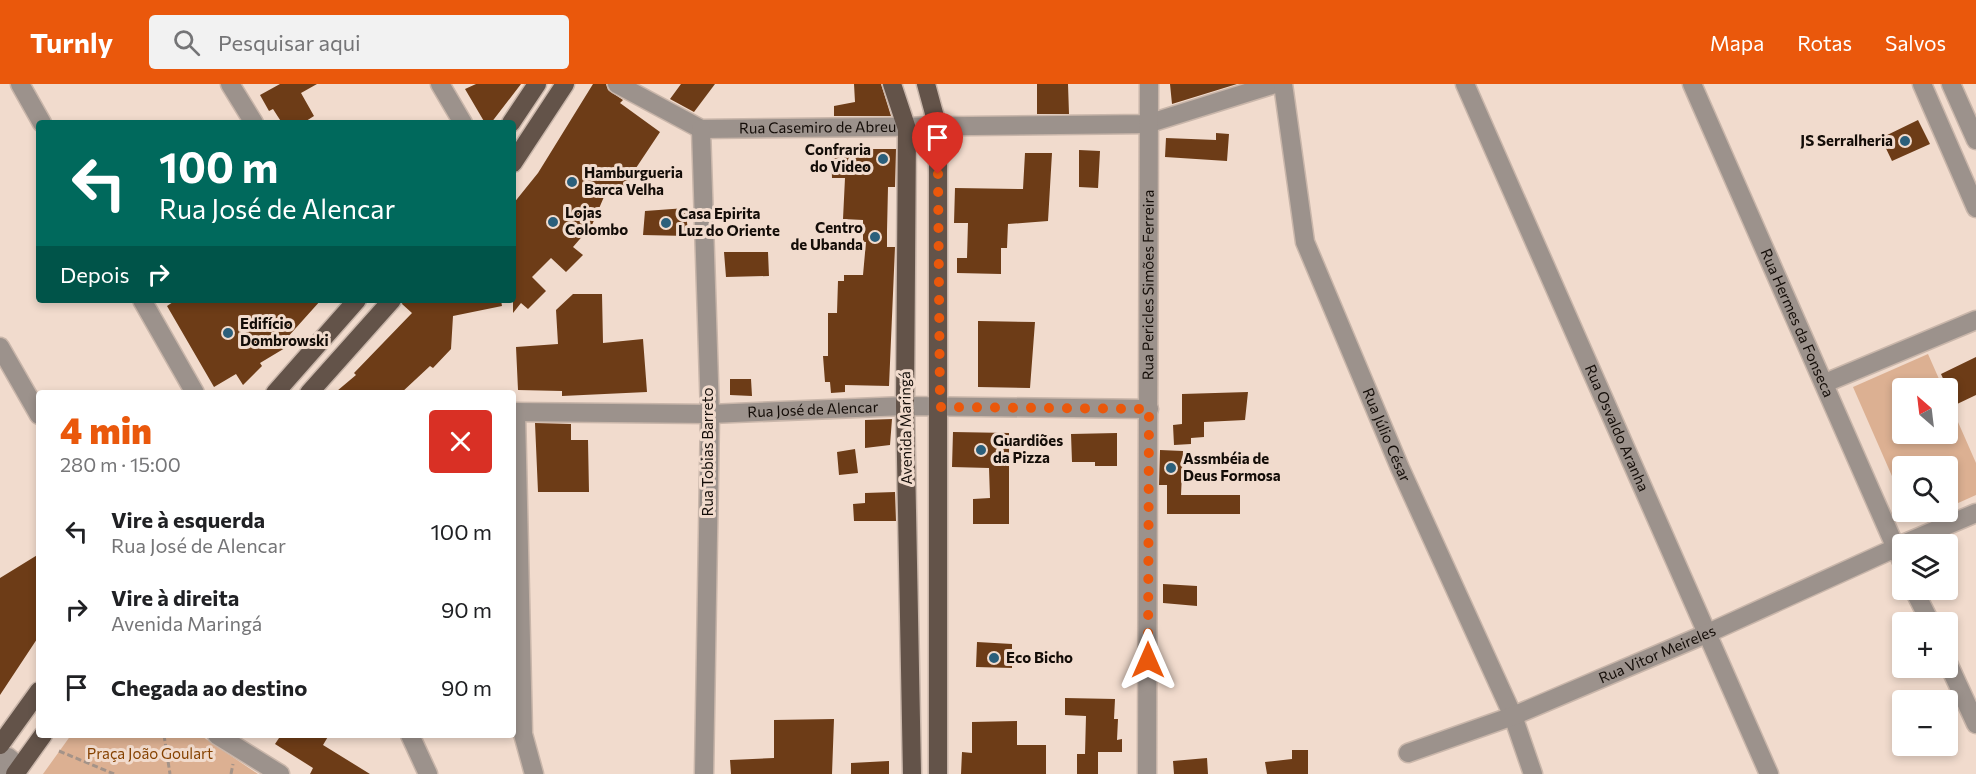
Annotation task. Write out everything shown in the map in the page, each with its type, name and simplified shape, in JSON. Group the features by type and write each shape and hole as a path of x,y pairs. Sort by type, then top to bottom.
{"main road":[{"path":"513,120 537,84"},
{"path":"516,158 565,84"},
{"name":"Avenida Maringá","path":"892,84 907,129 905,406 912,774"},
{"path":"926,84 938,128 940,407 938,774"},
{"path":"278,390 354,303"},
{"path":"312,390 389,303"},
{"path":"0,745 36,695"},
{"path":"9,772 40,738"}],"street":[{"path":"20,84 40,120"},
{"path":"230,84 252,120"},
{"path":"440,84 461,120"},
{"name":"Rua Casemiro de Abreu","path":"618,84 701,129 907,129 1147,124 1275,84"},
{"name":"Rua Pericles Simões Ferreira","path":"1147,774 1149,409 1147,124 1149,84"},
{"name":"Rua Júlio César","path":"1283,84 1305,242 1400,468 1513,716 1533,774"},
{"name":"Rua Osvaldo Aranha","path":"1465,84 1769,774"},
{"name":"Rua Hermes da Fonseca","path":"1692,84 1894,534"},
{"path":"1922,84 1976,208"},
{"path":"1952,84 1976,140"},
{"name":"Rua Tobias Barreto","path":"701,129 710,414 704,774"},
{"path":"144,303 193,390"},
{"path":"1825,383 1976,320"},
{"path":"0,347 36,410"},
{"name":"Rua José de Alencar","path":"516,413 710,414 905,406 1149,409"},
{"path":"516,453 523,734 534,774"},
{"name":"Rua Vitor Meireles","path":"1933,534 1976,513"},
{"name":"Rua Vitor Meireles","path":"1408,753 1513,716 1892,554"},
{"path":"1955,678 1976,724"},
{"path":"221,738 280,774"},
{"path":"411,738 428,774"},
{"path":"0,755 8,757 9,772"}],"path":[{"path":"164,738 170,774"},
{"path":"59,751 114,774"},
{"path":"231,774 234,760"}],"green space":[{"path":"1928,354 1939,378 1892,378 1892,444 1958,444 1958,422 1976,463 1976,495 1958,503 1958,456 1892,456 1892,476 1853,387"},
{"name":"Praça João Goulart","path":"69,738 204,738 258,774 43,774"}],"building":[{"path":"280,84 317,84 301,93 314,116 308,120 280,120 273,109 269,111 260,95"},
{"path":"476,84 521,84 493,120 483,120 465,89"},
{"path":"593,84 606,84 608,90 623,100 620,103 660,132 634,171 638,173 617,194 606,192 592,225 573,247 583,255 566,272 551,258 532,277 546,291 528,309 521,303 513,313 513,303 516,303 516,200 538,173"},
{"path":"681,84 715,84 694,112 670,99"},
{"path":"854,84 881,84 891,116 834,116 834,106 855,102"},
{"path":"1037,84 1068,84 1069,114 1037,114"},
{"path":"1170,84 1237,84 1172,104"},
{"name":"JS Serralheria","path":"1918,120 1930,144 1892,161 1881,138"},
{"path":"1216,133 1229,134 1227,161 1165,157 1166,138 1216,140"},
{"path":"831,149 896,149 895,187 888,187 887,247 895,247 889,386 845,385 845,392 831,393 830,382 825,382 823,356 828,356 828,313 837,313 838,281 844,281 844,275 863,275 866,242 863,242 863,220 843,219 845,178 832,178"},
{"path":"1079,150 1100,151 1098,188 1079,187"},
{"path":"1025,153 1052,153 1048,221 1008,224 1007,248 1001,248 1001,274 957,273 957,258 967,258 968,223 954,223 955,188 1023,189"},
{"name":"Casa Epirita Luz do Oriente","path":"686,208 688,236 643,235 645,211"},
{"path":"724,252 768,252 769,276 726,277"},
{"path":"573,294 602,294 603,343 643,339 647,392 562,396 562,391 518,390 516,347 558,344 556,310"},
{"path":"172,303 318,303 286,339 290,345 260,363 262,366 243,385 236,374 214,387 167,306"},
{"path":"502,303 502,306 453,316 451,349 433,368 430,366 404,390 338,390 356,375 354,373 412,313 402,304"},
{"path":"978,321 1035,322 1030,388 978,387"},
{"path":"1976,357 1976,395 1958,404 1958,378 1943,378 1941,374"},
{"path":"730,379 751,379 752,396 730,395"},
{"path":"1248,392 1245,420 1204,422 1204,437 1191,438 1191,444 1174,445 1173,425 1182,424 1182,394"},
{"path":"892,419 890,445 865,448 865,420"},
{"path":"535,423 571,424 571,440 588,440 589,492 538,492"},
{"path":"953,432 1009,433 1009,524 973,524 973,499 990,498 989,468 952,467"},
{"path":"1117,433 1117,466 1095,466 1095,462 1072,462 1071,434"},
{"path":"855,449 858,473 839,475 837,452"},
{"path":"1160,450 1183,451 1181,495 1240,495 1240,514 1167,514 1167,485 1159,485"},
{"path":"895,492 896,521 854,521 853,504 865,503 865,493"},
{"path":"36,556 36,641 0,695 0,578"},
{"path":"1163,584 1197,586 1197,606 1163,603"},
{"name":"Eco Bicho","path":"977,642 1012,644 1012,668 976,667"},
{"path":"1065,698 1115,699 1114,719 1118,719 1117,740 1122,739 1122,752 1098,752 1098,774 1077,774 1077,754 1085,754 1086,716 1065,715"},
{"path":"834,719 832,774 731,774 730,760 774,758 774,720"},
{"path":"1017,721 1017,745 1046,745 1046,774 961,774 962,752 972,753 972,722"},
{"path":"279,738 327,738 323,745 370,774 310,774 313,768 275,744"},
{"path":"1292,750 1308,750 1308,774 1267,774 1265,762 1292,759"},
{"path":"1207,758 1208,774 1174,774 1173,761"},
{"path":"889,761 889,774 851,774 851,763"}],"place":[{"name":"JS Serralheria","path":"1905,141"},
{"name":"Confraria do Video","path":"883,159"},
{"name":"Hamburgueria Barca Velha","path":"572,182"},
{"name":"Lojas Colombo","path":"553,222"},
{"name":"Casa Epirita Luz do Oriente","path":"666,223"},
{"name":"Centro de Ubanda","path":"875,237"},
{"name":"Edifício Dombrowski","path":"228,333"},
{"name":"Guardiões da Pizza","path":"981,450"},
{"name":"Assmbéia de Deus Formosa","path":"1171,468"},
{"name":"Eco Bicho","path":"994,658"}],"route":[{"path":"938,174 940,407 1149,409 1148,660"}]}
